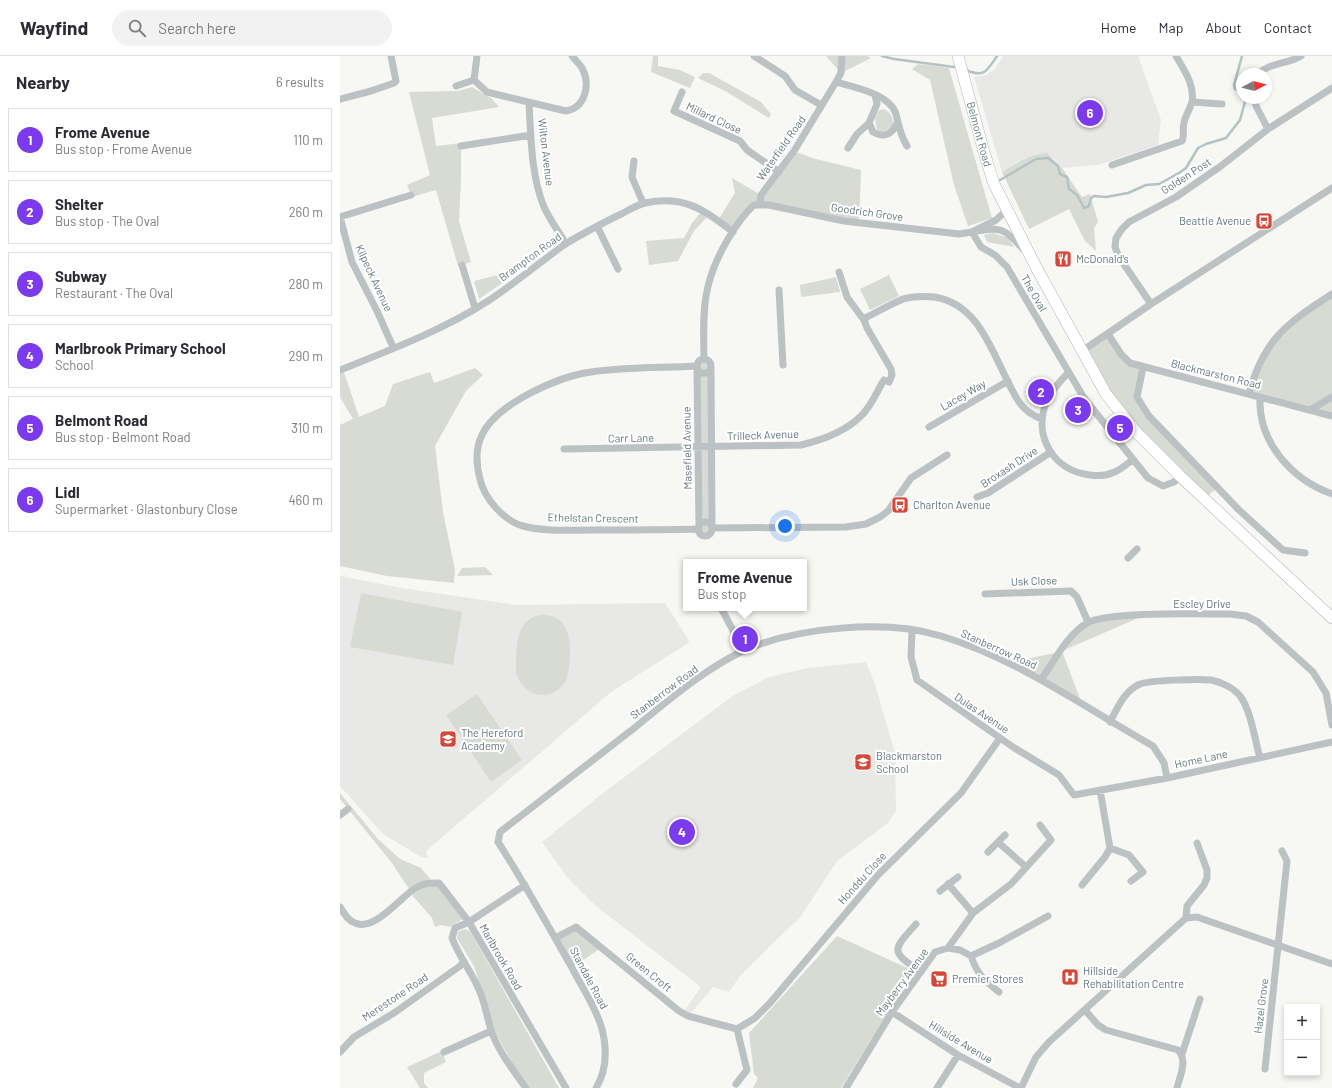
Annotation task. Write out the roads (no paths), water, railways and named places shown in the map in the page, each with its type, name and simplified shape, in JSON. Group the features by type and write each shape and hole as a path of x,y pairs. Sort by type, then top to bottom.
{"highway":[{"name":"Belmont Road","path":"958,56 994,184 1036,267 1106,394 1124,417 1180,476 1332,618"}],"street":[{"path":"340,99 372,91 394,83 396,81 391,56"},
{"path":"474,80 477,56"},
{"path":"474,80 487,92 566,111 577,108 584,96 585,78 582,69 572,56"},
{"path":"754,56 785,76 795,90 821,105"},
{"name":"Waterfield Road","path":"704,359 703,320 708,279 716,261 733,232 749,210 754,205 760,204 761,195 801,140 841,73 842,56"},
{"path":"1112,165 1182,141 1184,122 1192,102 1190,84 1176,56"},
{"path":"1267,68 1282,64 1301,56"},
{"path":"456,86 474,80"},
{"path":"836,82 875,95 891,105 896,114 900,133 907,146"},
{"name":"Golden Post","path":"1151,304 1119,257 1115,248 1116,238 1122,229 1129,222 1176,197 1222,166 1268,129 1332,88"},
{"name":"Millard Close","path":"682,92 674,111 740,141 747,150 779,172"},
{"path":"848,148 857,134 869,123 877,104 875,95"},
{"path":"1192,102 1222,104"},
{"name":"Wilton Avenue","path":"529,103 534,168 545,208 566,244"},
{"path":"1256,104 1268,129"},
{"path":"869,123 873,132 884,136 894,131 897,123"},
{"path":"461,146 531,135"},
{"path":"634,161 632,177 643,203"},
{"path":"1082,351 1151,304 1332,188"},
{"path":"340,217 411,195"},
{"name":"Brampton Road","path":"340,370 414,339 475,308 566,244 597,226 643,203 667,201 688,203 706,212 733,232"},
{"name":"Goodrich Grove","path":"760,204 844,221 959,234 989,229 1004,231 1010,235 1036,267"},
{"name":"Goodrich Grove","path":"972,232 996,220 1007,210"},
{"name":"Kilpeck Avenue","path":"340,217 352,262 377,311 393,347"},
{"path":"597,226 618,269"},
{"name":"The Oval","path":"972,232 981,247 995,255 1007,267 1084,398 1132,460 1148,478 1163,486 1174,482 1180,476"},
{"path":"462,265 475,308"},
{"path":"838,272 847,297 864,320 867,317 903,299 935,297 956,303 978,324 1023,409 1042,419"},
{"path":"779,290 783,365"},
{"path":"1249,394 1254,376 1269,346 1282,329 1332,294"},
{"name":"Trilleck Avenue","path":"698,448 801,445 815,442 843,430 862,416 892,375 891,369 867,328 864,320"},
{"name":"Blackmarston Road","path":"1108,334 1126,360 1143,367 1332,416"},
{"path":"711,368 705,373 697,367 698,362 704,359 710,362 711,368 712,527 710,535 705,536 700,533 699,528 706,522 712,527 846,527 866,524 888,511 911,478 947,455"},
{"name":"Masefield Avenue","path":"697,367 699,528"},
{"name":"Ethelstan Crescent","path":"697,367 591,372 560,379 520,398 496,416 482,434 477,450 476,465 480,483 491,501 503,515 523,526 561,530 699,528"},
{"path":"1143,367 1137,397 1149,416 1239,510 1283,550 1305,552"},
{"path":"1068,373 1050,394 1042,419 1044,438 1051,452 1059,462 1067,468 1077,472 1094,475 1111,474 1132,460"},
{"name":"Lacey Way","path":"929,427 1008,381"},
{"path":"1260,397 1259,409 1263,427 1275,450 1284,462 1304,481 1332,494"},
{"path":"1310,410 1332,397"},
{"name":"Carr Lane","path":"564,449 698,448"},
{"name":"Broxash Drive","path":"978,497 988,494 1051,452"},
{"path":"1128,558 1137,549"},
{"name":"Usk Close","path":"985,594 1071,591 1078,597 1088,622"},
{"path":"723,611 744,651"},
{"name":"Escley Drive","path":"1088,622 1124,616 1230,614 1246,616 1268,630 1313,672 1326,694 1332,725"},
{"path":"1041,680 1071,636 1088,622"},
{"name":"Stanberrow Road","path":"525,885 498,842 500,832 698,678 744,651 781,639 832,628 866,626 912,630 940,635 973,647 1041,680 1153,746 1164,763 1167,778"},
{"name":"Dulas Avenue","path":"912,630 911,657 917,680 1000,738 1059,775 1074,795"},
{"path":"1110,722 1122,698 1141,684 1153,682 1212,680 1228,686 1241,697 1248,714 1260,758"},
{"name":"Honddu Close","path":"737,1029 755,1018 770,1003 878,875 961,793 1000,738"},
{"name":"Home Lane","path":"1074,795 1167,778 1332,742"},
{"path":"1082,885 1105,857 1110,848 1100,790"},
{"path":"340,815 348,809"},
{"path":"999,992 983,980 975,969 971,956 960,950 948,948 974,913 1011,884 1051,840 1040,825"},
{"path":"988,852 1006,835"},
{"path":"998,842 1026,867"},
{"path":"1186,918 1187,906 1204,885 1207,878 1207,870 1197,843"},
{"path":"1110,848 1129,855 1143,872 1131,881"},
{"name":"Hazel Grove","path":"1265,1069 1287,861 1282,851"},
{"path":"940,891 958,877"},
{"path":"340,907 354,923 366,924 378,918 417,887 427,883 439,882 469,922 525,885"},
{"path":"948,884 974,913"},
{"name":"Standale Road","path":"525,885 592,1005 602,1028 605,1046 604,1068 596,1088"},
{"path":"971,956 999,943 1048,916"},
{"path":"1021,1088 1036,1057 1042,1049 1186,918 1197,917 1332,964"},
{"name":"Marlbrook Road","path":"526,1088 509,1064 491,1031 481,993 469,967 463,962 452,938 452,933 455,928 469,922 566,1088"},
{"path":"916,924 898,944 897,949 898,955 903,960 921,972"},
{"name":"Green Croft","path":"555,938 576,927 679,1011 688,1016 737,1029"},
{"name":"Mayberry Avenue","path":"846,1088 892,1012 935,952 948,948"},
{"name":"Merestone Road","path":"340,1052 354,1037 394,1013 460,966 463,962"},
{"path":"1182,1054 1200,999"},
{"path":"1086,1010 1098,1025 1106,1030 1178,1050 1182,1054 1184,1061 1177,1088"},
{"name":"Hillside Avenue","path":"892,1012 1003,1084 1021,1088"},
{"path":"736,1084 747,1070 737,1029"},
{"path":"444,1052 491,1031"},
{"path":"937,1088 958,1055"}],"waterway":[{"path":"882,56 954,67"},
{"path":"966,70 977,73 984,72 988,69 997,56"},
{"path":"1239,68 1242,56"},
{"path":"1236,78 1234,85 1236,90"},
{"path":"1000,180 1036,159 1048,158 1058,166 1060,174 1067,177 1069,189 1077,195 1084,208 1089,206 1091,198 1094,196 1106,197 1128,193 1146,185 1159,184 1179,173 1186,168 1198,148 1226,138 1240,120 1244,104"}],"place":[{"name":"Lidl","path":"1090,113"},
{"name":"Beattie Avenue","path":"1264,221"},
{"name":"McDonald's","path":"1063,259"},
{"name":"Shelter","path":"1041,392"},
{"name":"Subway","path":"1078,410"},
{"name":"Belmont Road","path":"1120,428"},
{"name":"Charlton Avenue","path":"900,505"},
{"name":"Frome Avenue","path":"745,639"},
{"name":"The Hereford Academy","path":"448,739"},
{"name":"Blackmarston School","path":"863,762"},
{"name":"Marlbrook Primary School","path":"682,832"},
{"name":"Hillside Rehabilitation Centre","path":"1070,977"},
{"name":"Premier Stores","path":"939,979"}]}
